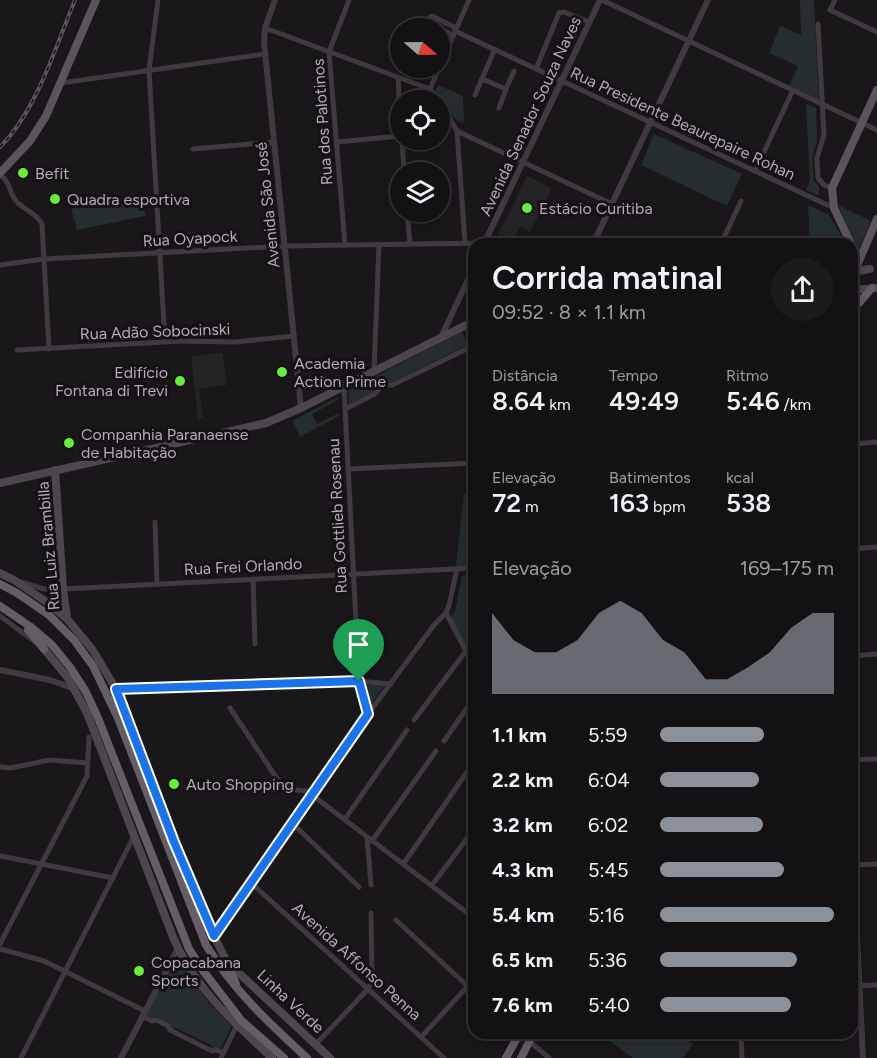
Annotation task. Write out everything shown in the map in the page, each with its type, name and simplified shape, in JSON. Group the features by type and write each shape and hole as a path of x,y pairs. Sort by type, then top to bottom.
{"highway":[{"path":"858,305 875,288"},
{"name":"Linha Verde","path":"0,584 49,615 74,640 93,666 118,718 206,945 240,992 307,1058"},
{"path":"0,606 42,636 62,655 86,692 105,735 182,936 204,972 241,1020 284,1058"},
{"path":"18,618 44,649"},
{"path":"178,875 200,905"},
{"path":"227,962 240,992"},
{"path":"506,1058 516,1039"},
{"path":"521,1058 530,1039"}],"main road":[{"path":"0,174 35,134 46,116 96,0"},
{"path":"848,238 834,208 832,188 877,90"},
{"path":"858,264 876,225"},
{"path":"858,271 874,269"},
{"path":"858,290 875,288"},
{"path":"1,479 55,470 234,432 266,423 344,387 468,324"},
{"name":"Rua Luiz Brambilla","path":"55,470 63,589 68,620"},
{"name":"Linha Verde","path":"0,573 48,603 68,620 92,649 116,689 156,798 200,905 227,962 330,1058"},
{"path":"44,649 75,689 94,730 178,948 199,984 272,1058"}],"street":[{"path":"158,0 149,70 165,342"},
{"name":"Avenida São José","path":"275,0 265,28 265,54 301,408"},
{"name":"Rua dos Palotinos","path":"345,245 329,52 349,0"},
{"path":"450,42 469,0"},
{"path":"601,0 877,130"},
{"name":"Avenida Senador Souza Naves","path":"489,238 601,0"},
{"path":"596,238 708,0"},
{"path":"835,0 830,10 877,32"},
{"path":"536,69 560,13 564,12 589,22"},
{"path":"432,16 455,31 428,23 427,19 432,16"},
{"path":"818,24 824,135 817,158 818,178 824,185 832,188"},
{"path":"265,28 390,74"},
{"name":"Rua Presidente Beaurepaire Rohan","path":"455,31 834,208"},
{"path":"475,95 495,50"},
{"path":"61,83 265,54"},
{"path":"499,108 514,71"},
{"path":"401,78 429,89 434,78"},
{"path":"482,80 506,89"},
{"path":"755,171 793,90"},
{"path":"450,120 457,132 465,243"},
{"path":"457,132 612,204"},
{"path":"337,142 390,139"},
{"path":"193,149 274,142"},
{"path":"0,174 16,201 41,222 49,348"},
{"path":"724,238 741,201"},
{"path":"408,222 410,244"},
{"name":"Rua Oyapock","path":"0,266 44,259 285,246 468,243"},
{"path":"374,371 379,245"},
{"path":"441,337 468,280"},
{"name":"Rua Adão Sobocinski","path":"17,350 165,342 235,342 294,336"},
{"path":"345,409 375,394 382,385 392,385 468,347"},
{"name":"Rua Gottlieb Rosenau","path":"344,387 359,681 368,714"},
{"path":"858,444 877,442"},
{"path":"348,469 468,463"},
{"path":"0,490 1,479"},
{"path":"155,522 157,584"},
{"path":"858,549 877,547"},
{"name":"Rua Frei Orlando","path":"14,580 44,589 63,589 468,568"},
{"path":"214,936 368,714 434,625 446,613 450,605 457,569"},
{"path":"253,579 255,644"},
{"path":"446,613 468,654"},
{"path":"0,616 44,649"},
{"path":"414,720 466,651"},
{"path":"858,656 877,654"},
{"path":"50,680 57,677 60,667"},
{"path":"0,670 50,680 75,689"},
{"path":"116,689 359,681 391,684"},
{"path":"444,741 468,707"},
{"path":"230,708 284,789"},
{"path":"345,819 407,730"},
{"path":"0,944 87,776 89,737"},
{"path":"371,885 370,839 436,751"},
{"path":"858,760 877,759"},
{"path":"0,767 11,768 50,760 88,763"},
{"path":"404,863 467,772"},
{"path":"232,788 302,789 404,863 468,913"},
{"path":"293,824 359,887"},
{"path":"21,1058 135,835"},
{"path":"432,885 468,837"},
{"path":"0,856 113,878"},
{"path":"858,865 877,864"},
{"name":"Avenida Affonso Penna","path":"251,883 444,1058"},
{"path":"315,1045 368,989 372,976 371,913"},
{"path":"396,920 467,987 422,1037"},
{"path":"121,1058 178,948"},
{"path":"0,949 34,957 144,1014 152,1021 157,1020 168,1026 170,1030 212,1051 216,1050 222,1056 237,1025"},
{"path":"858,951 863,1058"},
{"path":"860,986 877,985"},
{"path":"533,1039 549,1058"},
{"path":"741,1039 742,1058"}],"shaded area":[{"path":"800,0 814,0 819,100 789,86 798,66 769,53 780,26 801,35"},
{"path":"438,85 449,90 436,90"},
{"path":"450,90 463,96 464,123 457,121 450,112"},
{"path":"806,104 816,108 817,140 812,158 814,182 819,186 819,196 806,190 810,181"},
{"path":"654,134 742,174 727,206 641,165"},
{"name":"Estácio Curitiba","path":"527,176 552,188 530,232 520,227 514,238 503,238 498,235"},
{"path":"145,197 145,216 77,230 71,209 91,203 95,209"},
{"path":"808,205 829,215 842,238 810,238"},
{"path":"838,205 871,221 858,250 858,238 853,238"},
{"path":"462,331 468,345 391,382 382,383 374,392 349,404 348,391"},
{"path":"222,353 227,385 199,389 203,418 198,419 191,356"},
{"path":"338,397 338,400 312,414 317,424 339,413 339,416 300,437 292,421"},
{"path":"467,493 468,566 456,567 464,494"},
{"path":"462,576 468,576 468,649 451,619 455,611"},
{"path":"362,685 385,685 369,707"},
{"path":"177,963 183,966 208,1002 230,1024 231,1027 220,1050 212,1049 211,1045 176,1028 172,1029 146,1015 172,965"},
{"path":"686,1039 693,1044 683,1058 633,1058 608,1040"}],"railway":[{"path":"0,147 25,115 35,97 75,0"}],"place":[{"name":"Befit","path":"23,173"},
{"name":"Quadra esportiva","path":"55,199"},
{"name":"Estácio Curitiba","path":"527,208"},
{"name":"Academia Action Prime","path":"282,372"},
{"name":"Edifício Fontana di Trevi","path":"180,381"},
{"name":"Companhia Paranaense de Habitação","path":"69,443"},
{"name":"Auto Shopping","path":"174,784"},
{"name":"Copacabana Sports","path":"139,971"}],"route":[{"path":"359,681 368,714 214,936 152,787 116,689 359,681"}]}
